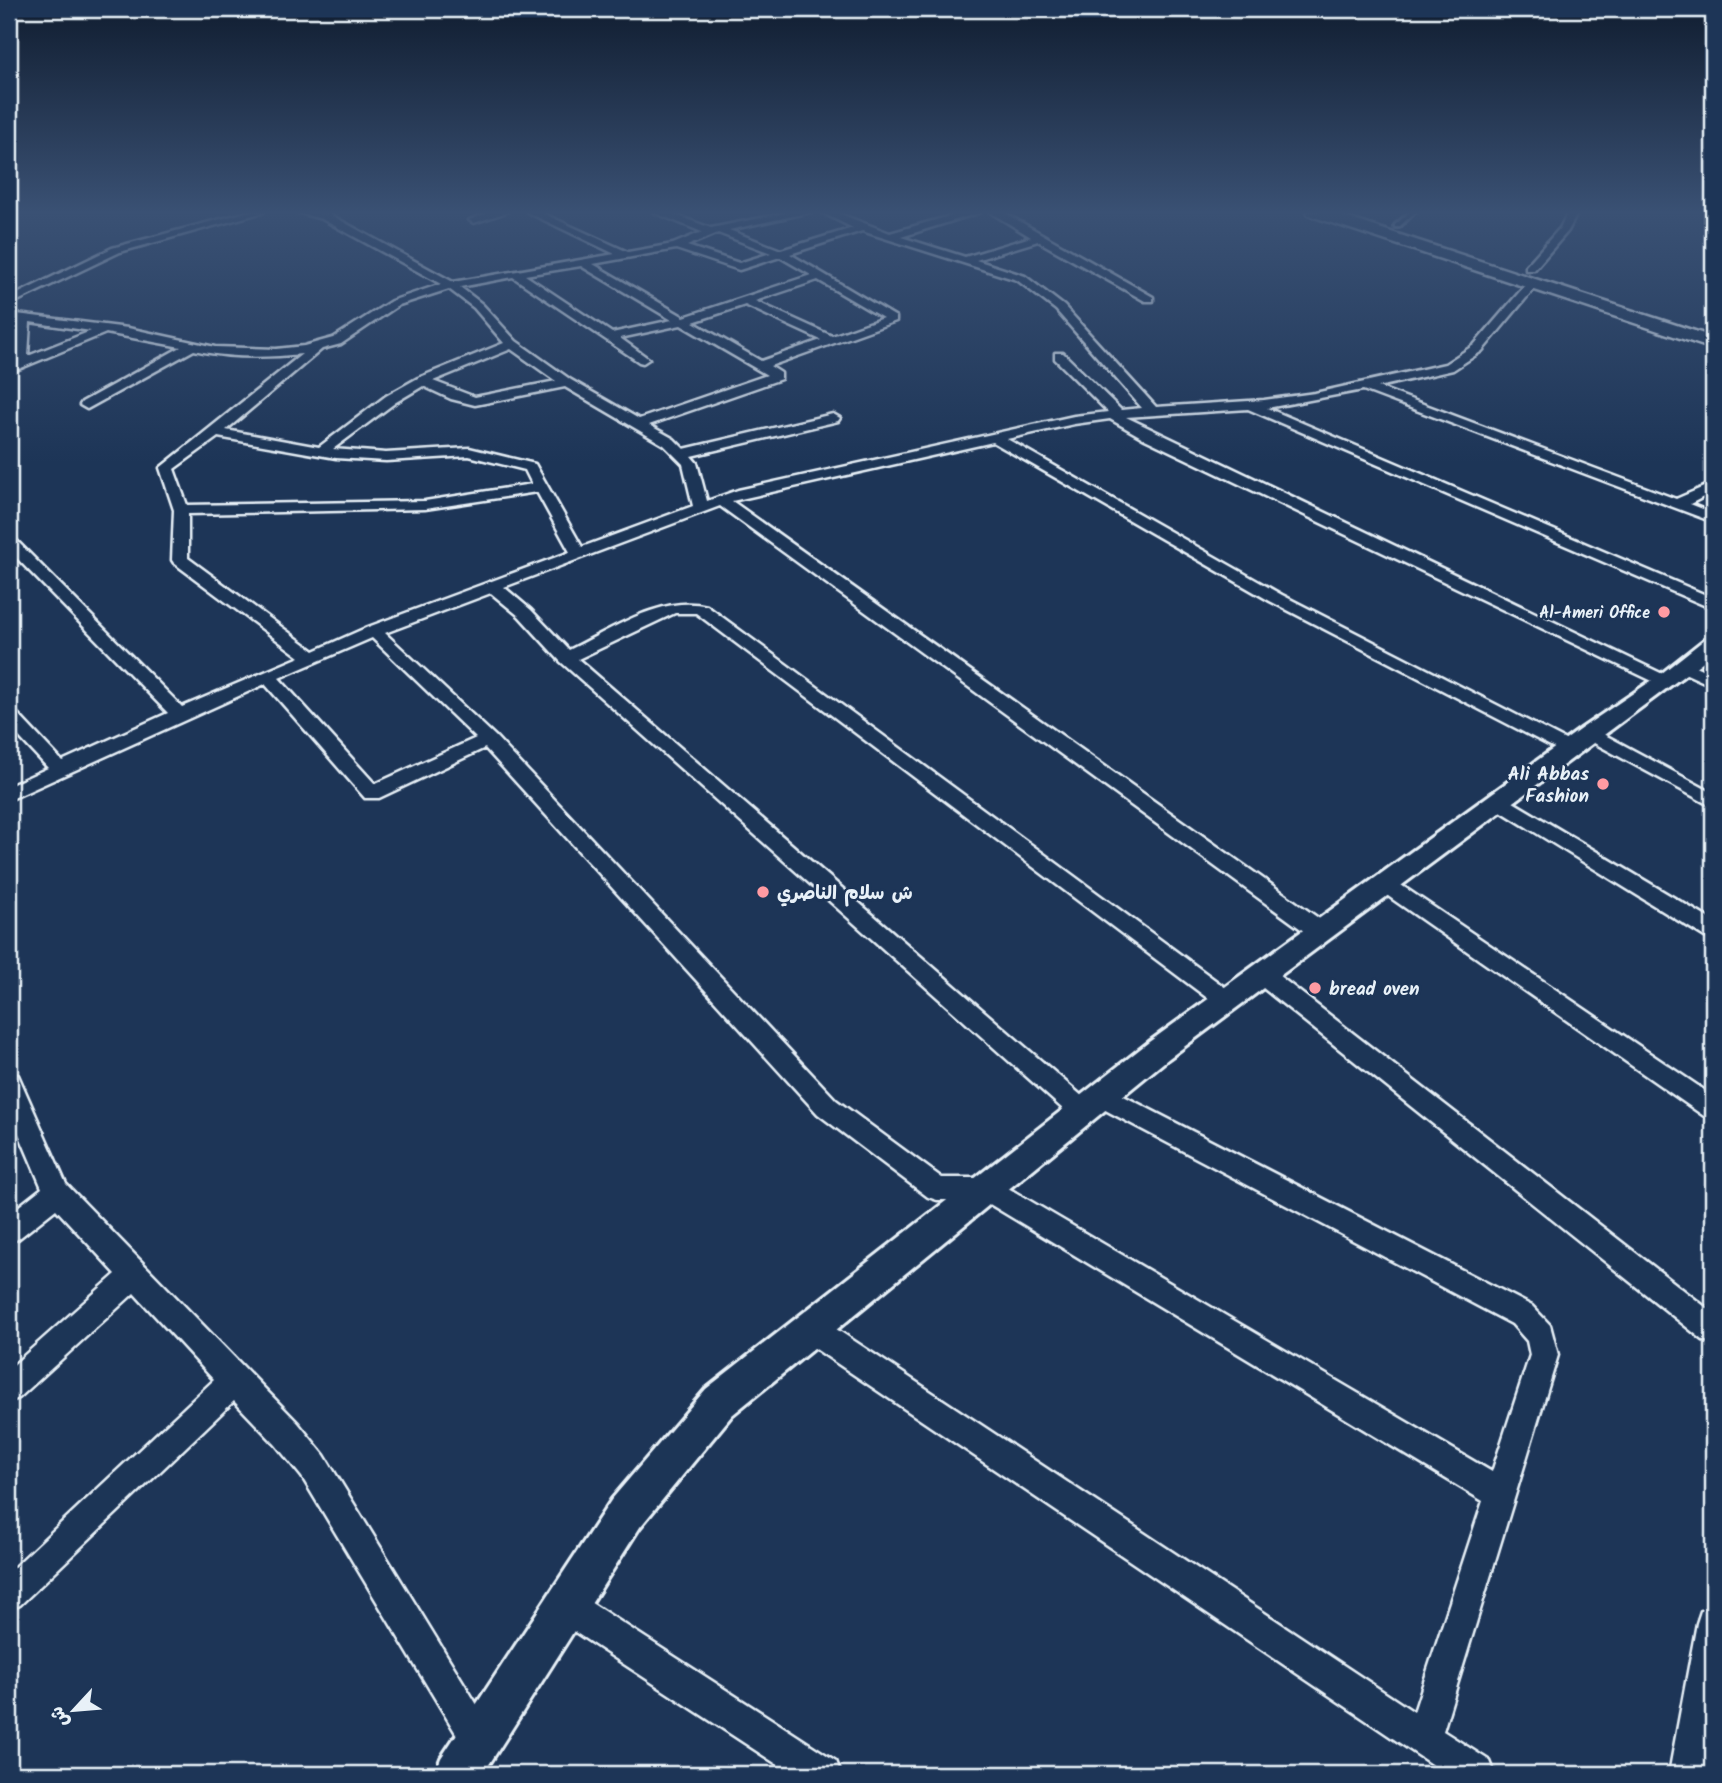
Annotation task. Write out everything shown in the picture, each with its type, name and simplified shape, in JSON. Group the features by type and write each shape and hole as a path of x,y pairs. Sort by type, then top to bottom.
{"main road":[{"path":"1584,295 1713,343"},
{"path":"1600,295 1713,327"}],"street":[{"path":"9,316 104,329 215,351 276,353 337,341 395,303 419,295"},
{"path":"464,295 478,306 512,344 567,383 636,425 670,442 690,463 701,508"},
{"path":"548,295 643,359"},
{"path":"636,425 777,376 639,295"},
{"path":"610,337 683,321 759,295"},
{"path":"760,366 892,318 850,295"},
{"path":"1045,295 1060,308 1153,412"},
{"path":"1142,295 1149,299"},
{"path":"9,794 180,715 374,632 721,500 1074,420 1315,397 1449,367 1479,348 1518,295"},
{"path":"744,300 830,340"},
{"path":"9,324 24,318"},
{"path":"22,364 24,318"},
{"path":"9,369 104,329"},
{"path":"321,452 391,399 422,381 512,344"},
{"path":"87,405 192,346"},
{"path":"313,658 180,560 181,510 167,468 319,346"},
{"path":"1059,356 1116,415 1150,436 1688,677"},
{"path":"422,381 475,401 567,383"},
{"path":"1360,385 1713,518"},
{"path":"1251,405 1713,604"},
{"path":"681,454 833,418"},
{"path":"215,432 321,452 386,457 469,452 530,467 578,553"},
{"path":"996,438 1276,598 1713,801"},
{"path":"181,510 425,505 540,487"},
{"path":"1678,505 1713,487"},
{"path":"721,500 1320,931"},
{"path":"9,541 180,715"},
{"path":"494,587 525,613 567,658 1091,1103 1522,1315 1540,1335 1544,1355 1423,1738"},
{"path":"567,658 672,608 701,609 1226,1000"},
{"path":"374,632 488,740 827,1107 937,1189 987,1189 1499,1493"},
{"path":"457,1774 478,1738 567,1608 626,1513 719,1402 1091,1103 1226,1000 1579,741 1688,677 1713,644"},
{"path":"268,677 372,793 488,740"},
{"path":"9,715 60,770"},
{"path":"1498,800 1713,930"},
{"path":"1385,884 1713,1109"},
{"path":"1261,974 1713,1330"},
{"path":"9,1082 57,1192 234,1381 287,1433 313,1466 478,1738"},
{"path":"9,1230 57,1192"},
{"path":"9,1388 135,1274"},
{"path":"811,1329 1477,1774"},
{"path":"9,1594 234,1381"},
{"path":"567,1608 823,1774"},
{"path":"1687,1774 1713,1623"}],"place":[{"name":"Al-Ameri Office","path":"1664,612"},
{"name":"Ali Abbas Fashion","path":"1603,784"},
{"name":"ش سلام الناصري","path":"763,892"},
{"name":"bread oven","path":"1315,988"}]}
